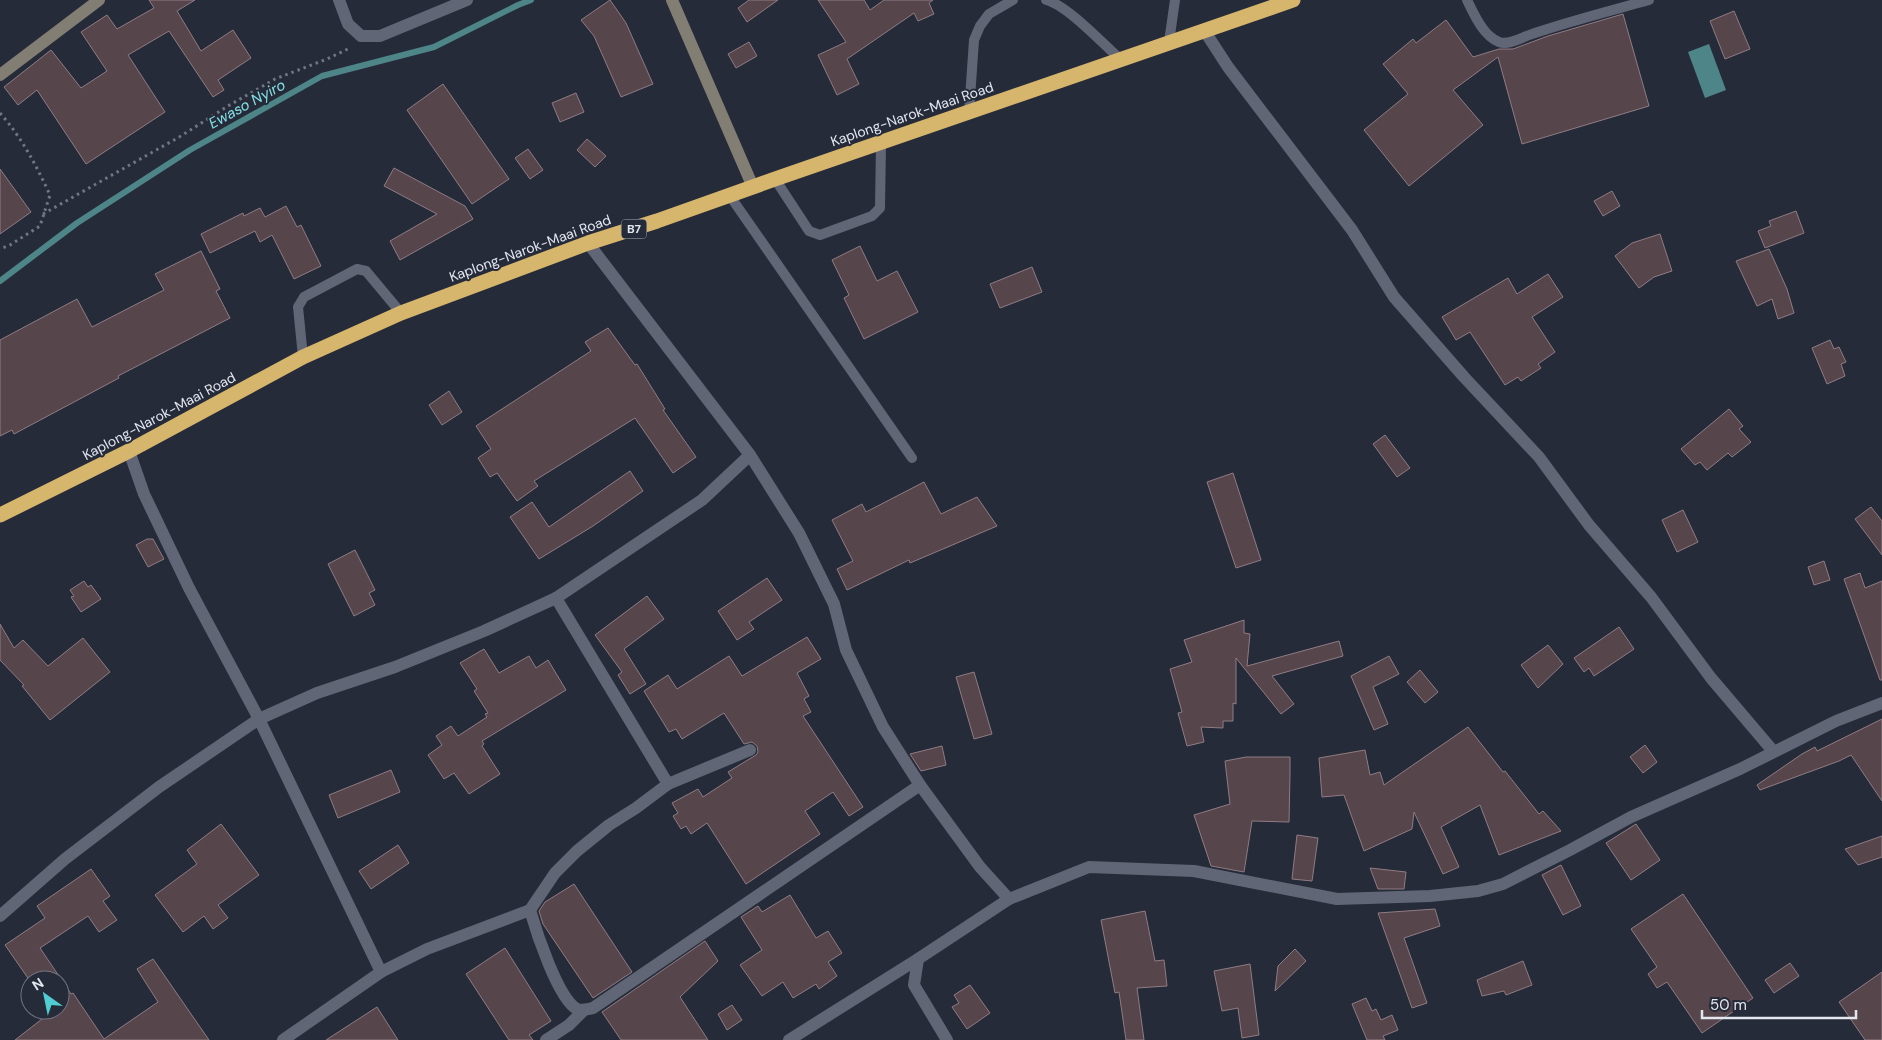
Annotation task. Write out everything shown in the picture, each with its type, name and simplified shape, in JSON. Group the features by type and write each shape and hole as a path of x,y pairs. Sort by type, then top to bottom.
{"highway":[{"name":"Kaplong-Narok-Maai Road","path":"0,516 129,451 303,357 401,313 588,243 730,196 1293,0"}],"street":[{"path":"0,75 99,0"},
{"path":"339,0 348,24 361,36 380,36 467,0"},
{"path":"672,0 753,187"},
{"path":"1204,30 1228,67 1352,230 1394,297 1464,377 1539,457 1589,525 1651,597 1711,678 1773,751"},
{"path":"588,243 750,455 799,533 834,604 846,650 883,727 920,785 980,867 1009,899"},
{"path":"129,451 144,494 177,562 259,719 381,972"},
{"path":"0,916 65,859 159,787 259,719 317,693 395,667 556,598 702,500 750,455"},
{"path":"556,598 668,784"},
{"path":"789,1040 1009,899 1089,867 1194,872 1337,899 1430,896 1478,891 1503,884 1631,817 1740,769 1836,721 1882,703"},
{"path":"283,1040 381,972 427,950 530,910 555,873 577,851 609,825 668,784 750,750"},
{"path":"530,910 539,943 568,999 577,1008 584,1010 593,1008 920,785"},
{"path":"918,959 914,985 947,1040"},
{"path":"546,1040 569,1025 584,1010"}],"lane":[{"path":"969,113 974,40 980,26 989,14 1014,0"},
{"path":"1046,0 1064,9 1120,59"},
{"path":"1170,42 1175,0"},
{"path":"1467,0 1478,21 1489,34 1499,42 1508,43 1649,0"},
{"path":"775,179 809,231 820,235 872,216 880,208 881,143"},
{"path":"730,196 912,458"},
{"path":"303,357 298,307 304,297 357,269 366,271 401,313"}],"path":[{"path":"43,214 181,136 275,79 350,48 361,36"},
{"path":"0,113 17,132 36,164 50,195 40,226 10,245 0,249"}],"shaded area":[{"path":"1709,44 1726,90 1705,98 1688,52"}],"building":[{"path":"149,0 195,0 177,11 201,51 233,30 251,58 218,80 224,90 213,97 169,31 128,55 165,112 86,164 37,90 18,105 4,87 51,50 81,88 107,71 81,32 107,15 117,29 154,8"},
{"path":"610,0 626,23 653,84 621,97 594,36 581,20"},
{"path":"749,0 778,0 747,22 738,8"},
{"path":"818,0 864,0 870,10 884,0 933,0 929,3 934,14 918,21 914,13 847,59 859,84 837,95 818,55 846,42"},
{"path":"1734,11 1750,49 1725,59 1710,21"},
{"path":"1623,14 1649,106 1522,144 1498,57 1453,90 1483,125 1409,186 1364,130 1408,94 1383,64 1413,39 1416,43 1446,20 1473,57 1499,49 1513,49 1548,36"},
{"path":"749,42 757,56 736,68 728,54"},
{"path":"443,84 509,179 472,204 407,110"},
{"path":"576,93 584,112 560,122 552,103"},
{"path":"587,139 606,156 595,167 577,150"},
{"path":"528,149 543,170 530,179 515,158"},
{"path":"394,168 465,206 473,219 400,260 390,241 437,214 384,186"},
{"path":"0,169 31,212 0,234"},
{"path":"1612,191 1620,206 1603,216 1594,201"},
{"path":"286,206 297,227 301,225 321,266 294,279 272,235 260,242 255,231 210,253 201,234 243,213 244,216 260,208 265,217"},
{"path":"1796,211 1804,233 1765,248 1758,231 1771,226 1769,221"},
{"path":"1660,234 1672,271 1654,277 1639,288 1615,256 1632,243"},
{"path":"860,246 877,281 897,271 918,312 864,339 844,298 849,295 832,260"},
{"path":"1769,249 1787,289 1794,313 1778,319 1772,299 1757,306 1736,261"},
{"path":"201,251 220,289 216,291 230,318 118,376 119,378 14,434 12,430 0,436 0,340 77,299 92,327 164,290 155,274"},
{"path":"1032,267 1042,292 1000,308 990,284"},
{"path":"1548,274 1563,297 1532,317 1555,352 1538,364 1541,368 1521,381 1518,377 1505,385 1470,332 1456,340 1442,317 1508,278 1517,294"},
{"path":"608,328 635,365 637,364 665,409 663,410 696,457 673,473 635,418 534,481 538,486 517,501 497,473 490,477 478,458 491,449 476,426 591,351 585,342"},
{"path":"1830,340 1834,349 1839,347 1846,362 1841,364 1845,376 1827,384 1812,348"},
{"path":"449,391 462,412 442,425 429,405"},
{"path":"1729,409 1743,426 1739,429 1751,442 1732,457 1728,453 1707,470 1700,462 1695,465 1681,449"},
{"path":"1385,435 1410,468 1397,477 1373,444"},
{"path":"630,471 643,491 593,526 539,559 510,517 532,502 549,527"},
{"path":"1233,473 1261,560 1236,568 1207,482"},
{"path":"924,482 941,514 977,497 997,526 910,563 909,560 847,590 837,569 853,561 832,520 862,504 866,512"},
{"path":"1871,507 1882,521 1882,555 1855,519"},
{"path":"1683,510 1698,542 1677,552 1662,520"},
{"path":"147,539 153,539 164,559 148,567 136,545"},
{"path":"355,550 375,590 369,593 375,605 354,616 328,564"},
{"path":"1824,561 1830,580 1814,585 1808,567"},
{"path":"1860,573 1865,588 1882,581 1882,680 1880,680 1844,579"},
{"path":"767,578 782,600 749,622 754,629 737,640 718,611"},
{"path":"84,581 88,587 91,585 101,599 81,612 71,597 74,596 70,590"},
{"path":"647,596 664,619 624,649 646,684 630,694 618,675 622,672 595,635"},
{"path":"1244,620 1244,633 1250,634 1247,666 1339,641 1343,656 1272,676 1294,704 1281,714 1236,658 1236,704 1233,703 1233,721 1223,721 1223,728 1201,727 1204,742 1187,746 1178,713 1182,712 1170,669 1192,662 1184,640"},
{"path":"0,624 14,648 23,640 48,666 83,638 110,672 50,720 22,686 24,685 0,660"},
{"path":"1619,627 1634,649 1594,676 1589,668 1584,672 1574,658"},
{"path":"807,637 821,659 797,673 809,696 804,699 811,712 803,716 863,807 849,816 833,792 805,811 820,834 746,884 707,823 691,834 686,826 681,829 673,816 678,813 672,803 698,789 703,797 732,778 728,772 756,755 758,752 757,746 752,742 744,744 724,713 682,739 676,729 669,732 644,691 668,675 677,689 729,656 742,676"},
{"path":"1548,645 1563,664 1538,688 1521,665"},
{"path":"484,649 499,673 529,656 536,668 548,660 566,690 482,741 484,744 482,746 500,774 469,794 454,773 444,779 428,755 442,745 436,736 451,726 458,736 487,717 485,714 488,713 474,691 477,689 460,663"},
{"path":"1389,656 1399,674 1373,687 1388,724 1374,730 1351,676"},
{"path":"1420,670 1438,692 1425,703 1407,682"},
{"path":"974,672 992,734 974,739 956,677"},
{"path":"1882,719 1882,801 1851,755 1760,790 1757,785 1815,747 1817,751"},
{"path":"1468,727 1539,814 1543,811 1561,831 1499,855 1480,805 1441,827 1459,867 1443,874 1414,812 1412,829 1364,851 1344,795 1322,797 1319,758 1365,750 1370,775 1380,772 1384,785"},
{"path":"1645,745 1657,762 1643,773 1630,757"},
{"path":"942,746 946,765 921,771 910,754"},
{"path":"1246,757 1290,757 1290,773 1289,822 1252,821 1244,872 1211,866 1194,815 1230,804 1225,761"},
{"path":"391,770 400,792 338,818 329,795"},
{"path":"221,824 259,875 218,905 228,918 213,929 204,916 183,932 155,895 197,864 187,850"},
{"path":"1636,824 1660,860 1631,880 1606,843"},
{"path":"1297,835 1318,838 1312,881 1292,879"},
{"path":"1882,836 1882,857 1858,865 1845,849"},
{"path":"398,845 409,863 371,889 359,871"},
{"path":"1561,865 1581,906 1563,915 1542,875"},
{"path":"1370,868 1406,872 1404,889 1378,889"},
{"path":"91,869 110,896 103,901 117,920 99,932 88,916 40,948 55,970 22,970 5,945 45,918 37,906"},
{"path":"574,884 632,972 593,998 543,924 539,911 545,902"},
{"path":"1683,894 1753,998 1702,1033 1667,982 1657,988 1648,974 1657,967 1631,929"},
{"path":"790,895 816,938 828,931 842,953 828,962 837,976 819,989 816,984 793,998 783,982 762,996 740,965 762,950 741,917 758,906 762,912"},
{"path":"1435,909 1440,926 1404,938 1427,1003 1412,1008 1378,913"},
{"path":"1145,911 1155,961 1164,960 1167,986 1137,988 1144,1040 1126,1040 1119,992 1115,993 1101,920"},
{"path":"705,941 718,961 680,997 708,1040 621,1040 602,1012"},
{"path":"505,948 551,1021 529,1035 533,1040 509,1040 466,974"},
{"path":"1295,949 1306,961 1275,991 1278,966"},
{"path":"153,959 209,1040 15,1040 41,1020 70,1020 70,993 73,993 104,1039 158,1002 137,969"},
{"path":"1523,961 1532,985 1506,995 1504,991 1482,996 1477,980"},
{"path":"1790,963 1799,976 1774,993 1765,980"},
{"path":"1250,964 1259,1035 1242,1038 1238,1008 1222,1011 1214,971"},
{"path":"1882,972 1882,1040 1865,1040 1839,1002"},
{"path":"970,985 990,1013 967,1029 952,1007 959,1003 954,995"},
{"path":"1366,998 1372,1011 1376,1009 1381,1020 1392,1015 1398,1030 1383,1036 1385,1040 1367,1040 1352,1004"},
{"path":"732,1005 742,1020 727,1030 718,1014"},
{"path":"377,1007 398,1040 326,1040"}],"waterway":[{"name":"Ewaso Nyiro","path":"0,281 77,223 190,150 322,76 434,47 531,0"}]}
